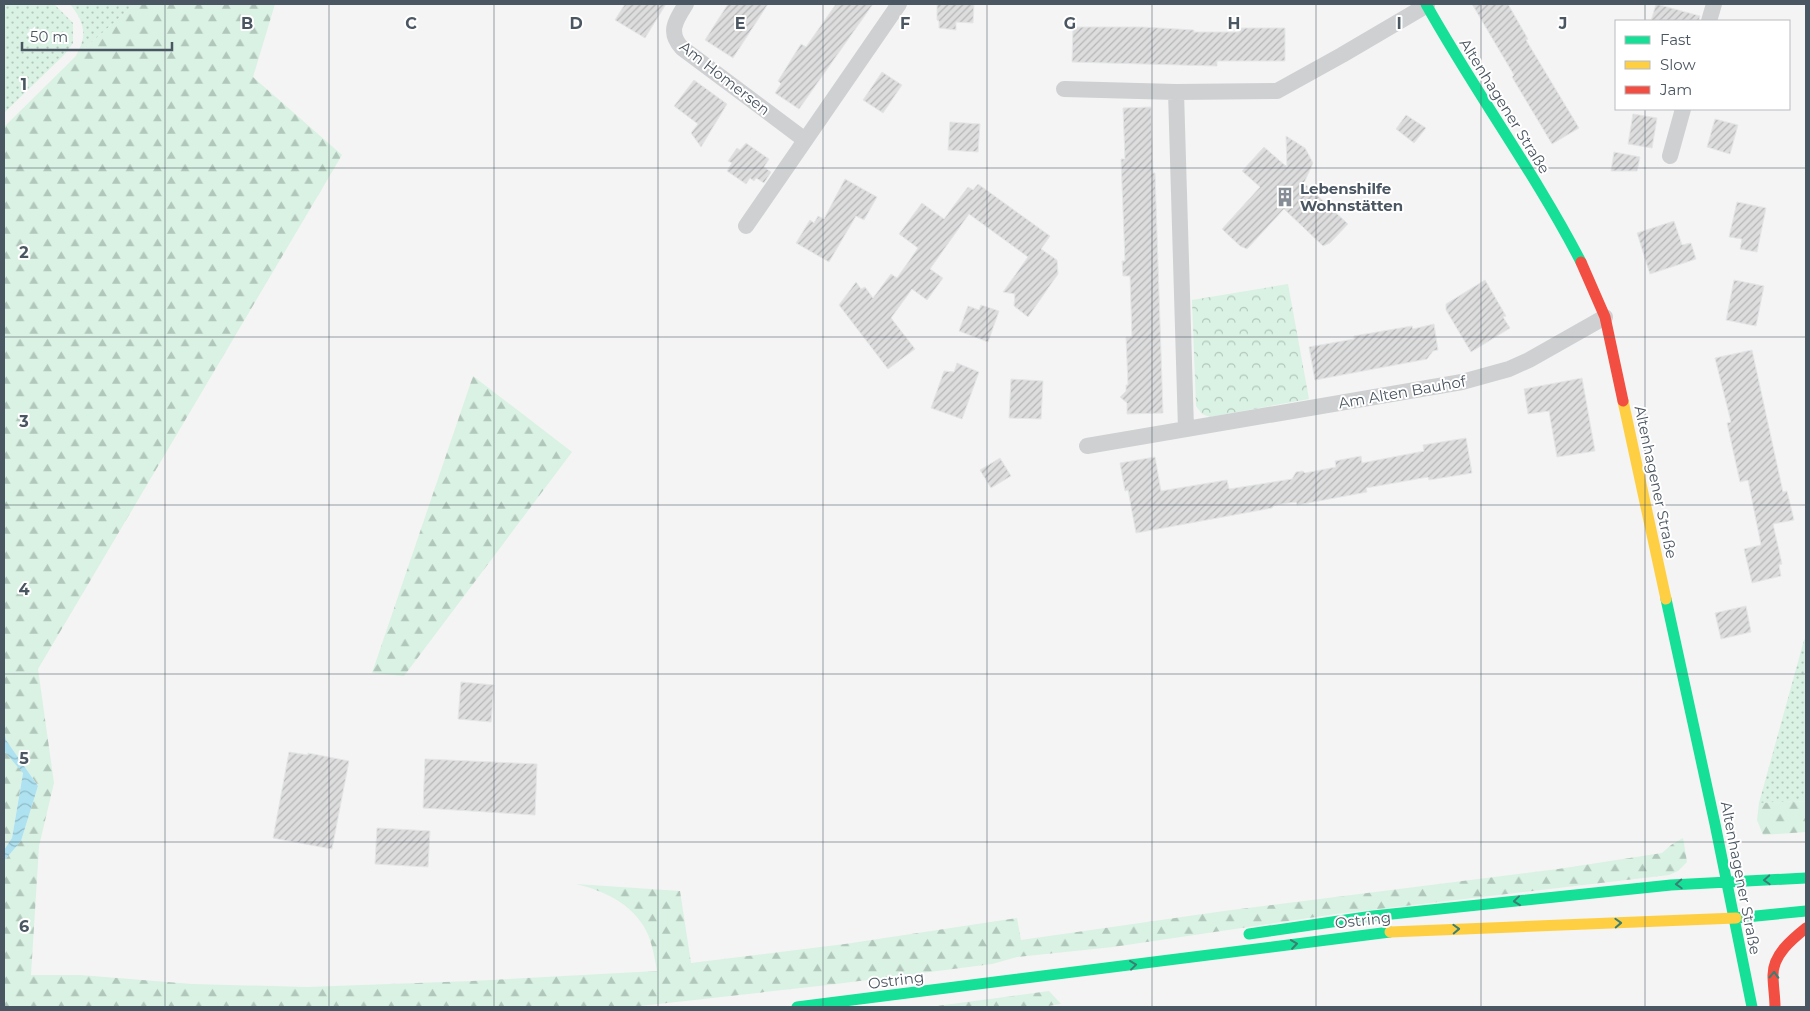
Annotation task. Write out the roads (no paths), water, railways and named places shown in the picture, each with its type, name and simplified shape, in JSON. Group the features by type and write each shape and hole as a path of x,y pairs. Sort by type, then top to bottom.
{"main road":[{"name":"Altenhagener Straße","path":"1427,4 1449,46 1520,157 1580,258 1605,317 1728,882 1733,918 1752,1007"},
{"name":"Ostring","path":"1238,936 1383,915 1670,885 1806,878"},
{"name":"Ostring","path":"797,1007 1377,933 1733,918 1806,911"},
{"path":"1775,1007 1773,971 1777,959 1786,946 1806,928"},
{"name":"Ostring","path":"998,982 1141,952"}],"street":[{"name":"Am Homersen","path":"686,4 676,20 674,28 677,43 805,140"},
{"path":"746,226 899,4"},
{"path":"1064,89 1176,92 1277,91 1427,4"},
{"path":"1709,20 1714,4"},
{"path":"1176,92 1186,429"},
{"path":"1670,156 1683,110"},
{"name":"Am Alten Bauhof","path":"1087,446 1462,382 1509,369 1529,360 1605,317"}],"water":[{"path":"4,729 6,740 38,786 21,841 4,861 4,850 12,838 23,773 4,751"}],"place":[{"name":"Lebenshilfe Wohnstätten","path":"1285,197"}]}
